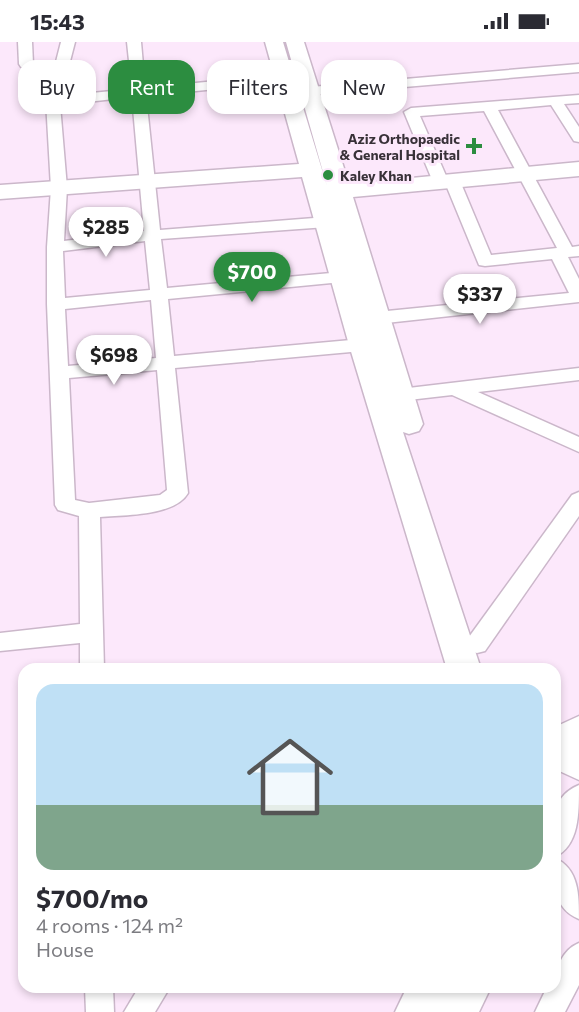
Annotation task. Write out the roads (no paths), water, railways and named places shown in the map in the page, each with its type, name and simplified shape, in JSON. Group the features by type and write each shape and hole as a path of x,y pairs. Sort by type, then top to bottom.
{"main road":[{"path":"274,42 280,60"},
{"path":"295,42 311,91 327,222 462,663"},
{"path":"298,114 323,185 377,318 483,663"},
{"path":"0,192 147,182 323,185 446,181 579,169"},
{"path":"561,742 579,731"},
{"path":"561,755 579,764"},
{"path":"416,1012 427,993"},
{"path":"456,1012 467,993"}],"street":[{"path":"25,42 26,60"},
{"path":"63,60 68,42"},
{"path":"134,42 135,60"},
{"path":"311,91 579,68"},
{"path":"568,252 485,261 411,112 579,99"},
{"path":"555,101 579,138"},
{"path":"377,318 579,297 568,252 489,106"},
{"path":"54,114 59,188 55,247 56,304 65,505 89,511 165,502 178,493 140,114"},
{"path":"55,247 153,235 327,222"},
{"path":"56,304 342,277"},
{"path":"58,373 363,345"},
{"path":"400,395 579,374"},
{"path":"452,388 579,445"},
{"path":"477,644 579,501"},
{"path":"89,511 92,663"},
{"path":"0,642 92,632"},
{"path":"561,880 579,906"},
{"path":"561,990 579,957"},
{"path":"99,993 100,1012"},
{"path":"138,1012 152,993"},
{"path":"549,1012 559,993"}],"place":[{"name":"Aziz Orthopaedic & General Hospital","path":"474,146"},
{"name":"Kaley Khan","path":"328,175"}]}
